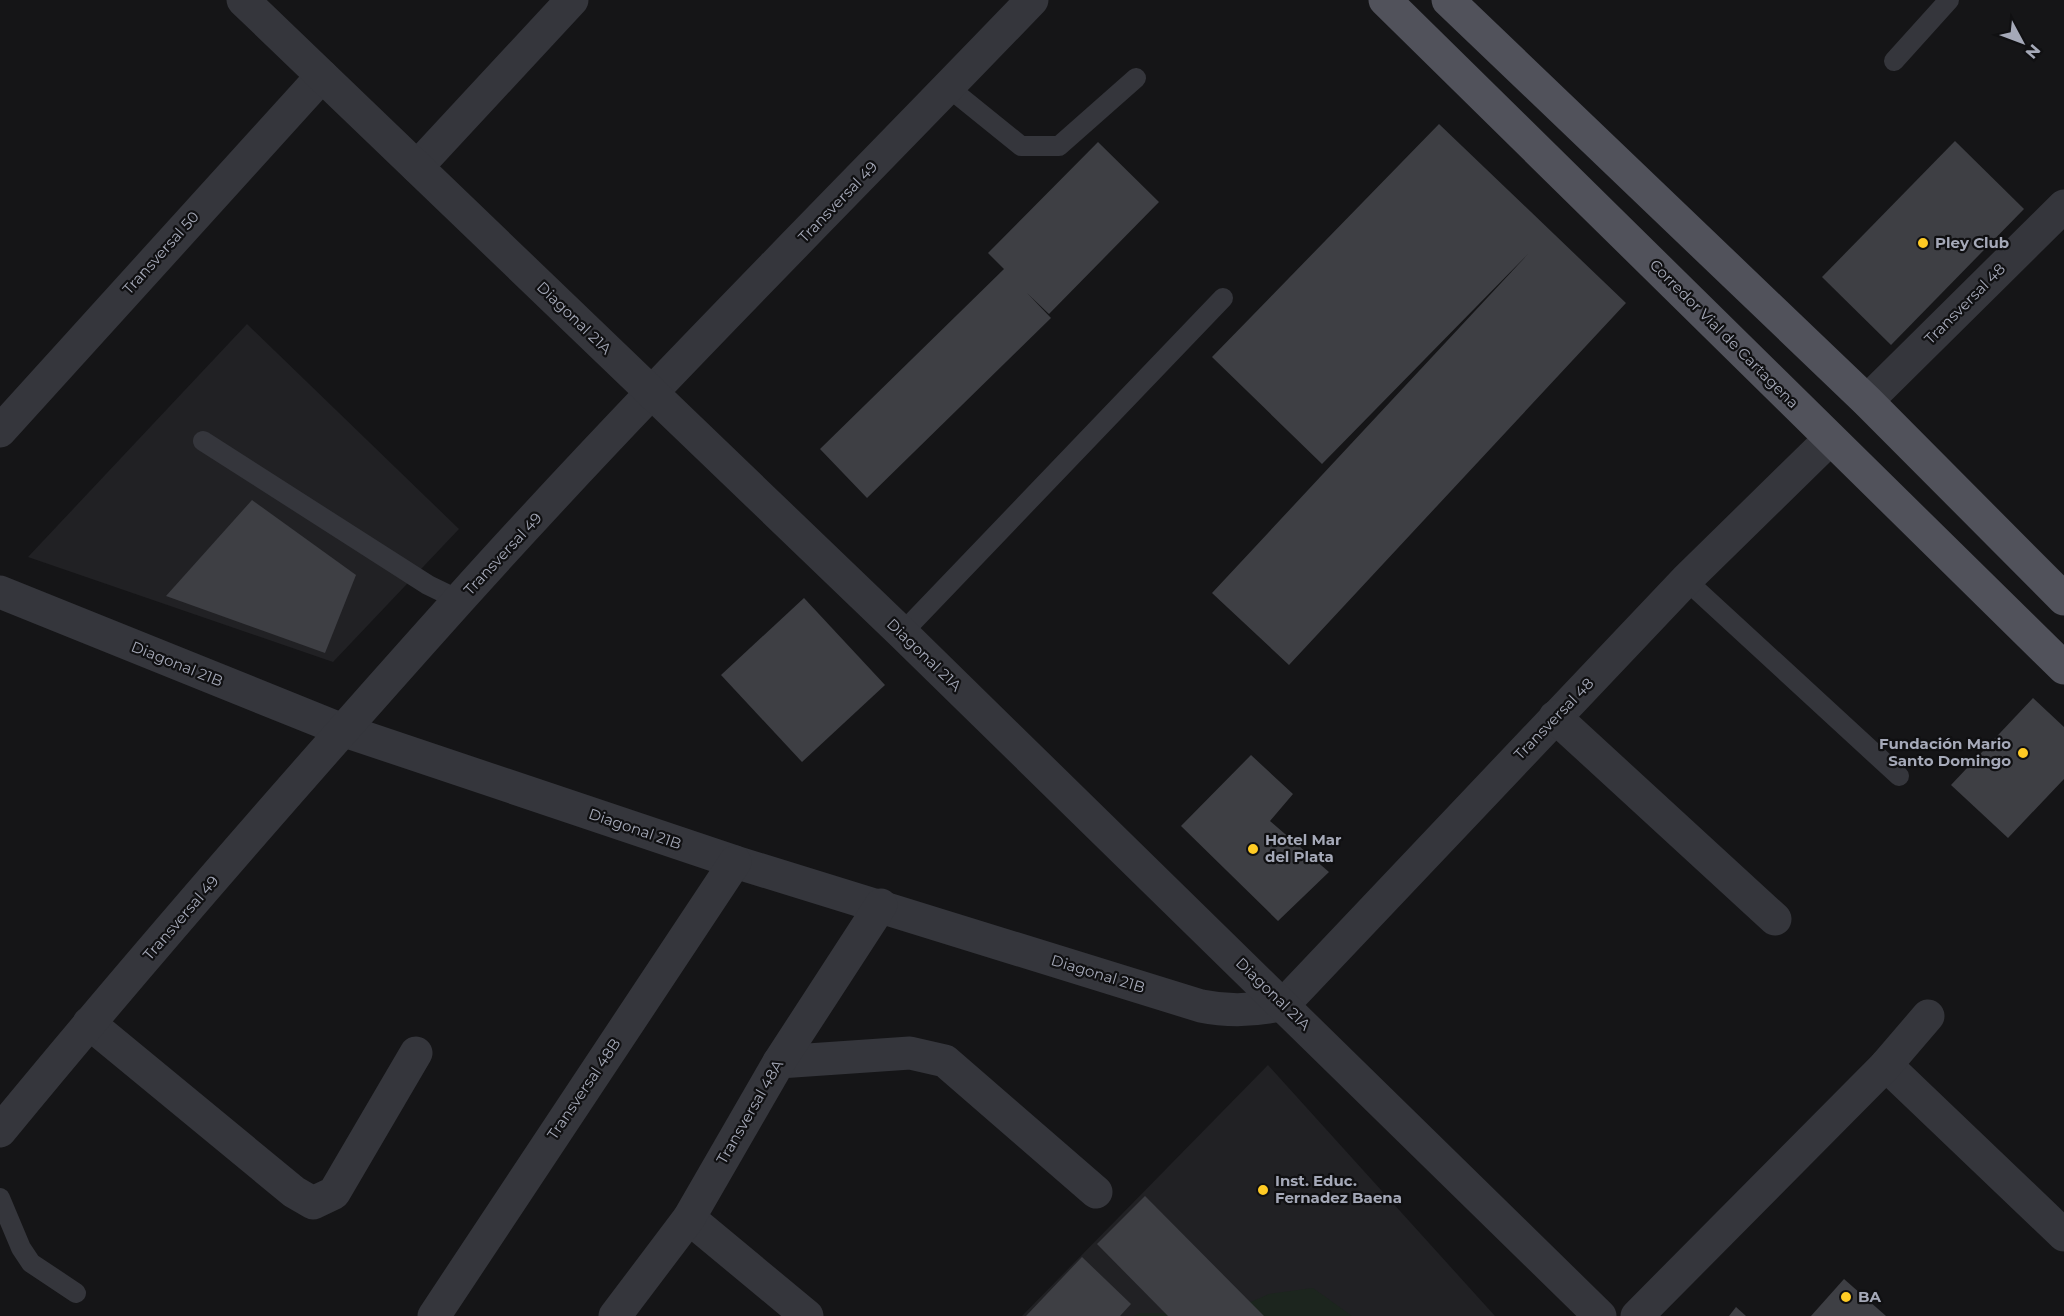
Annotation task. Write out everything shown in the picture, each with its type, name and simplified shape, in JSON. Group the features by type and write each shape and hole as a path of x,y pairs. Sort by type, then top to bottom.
{"main road":[{"name":"Corredor Vial de Cartagena","path":"1385,0 2064,668"},
{"path":"1448,0 1867,401 2064,599"}],"street":[{"name":"Diagonal 21A","path":"243,0 902,633 1284,1004 1600,1316"},
{"path":"417,167 572,0"},
{"name":"Transversal 49","path":"0,1131 89,1023 459,600 652,393 1032,0"},
{"name":"Transversal 50","path":"0,431 322,76"},
{"name":"Transversal 48","path":"1867,401 2064,206"},
{"name":"Transversal 48","path":"1284,1004 1686,580 1830,439"},
{"name":"Diagonal 21B","path":"0,592 345,731 735,862 881,905 1201,1006 1226,1011 1259,1010 1284,1004"},
{"path":"1555,717 1775,919"},
{"name":"Transversal 48B","path":"434,1316 735,862"},
{"name":"Transversal 48A","path":"615,1316 689,1218 779,1062 881,905"},
{"path":"1637,1316 1886,1065 1928,1016"},
{"path":"89,1023 294,1192 313,1203 334,1192 417,1053"},
{"path":"779,1062 910,1053 945,1061 1096,1192"},
{"path":"1886,1065 2064,1235"},
{"path":"689,1218 807,1316"}],"lane":[{"path":"1894,61 1949,0"},
{"path":"948,87 1022,146 1059,146 1136,78"},
{"path":"902,633 1223,298"},
{"path":"203,441 428,585 459,600"},
{"path":"1686,580 1899,776"},
{"path":"0,1198 21,1248 31,1263 76,1293"}],"shaded area":[{"path":"247,324 459,529 333,662 28,557"},
{"name":"Inst. Educ. Fernadez Baena","path":"1268,1065 1495,1316 1022,1316"},
{"path":"1313,1288 1352,1316 1134,1316 1140,1313 1226,1313 1269,1294"}],"building":[{"path":"1439,124 1626,303 1289,665 1212,593 1529,253 1322,464 1212,357"},
{"name":"Pley Club","path":"1955,141 2024,209 1891,345 1822,277"},
{"path":"1098,142 1159,202 1049,314 1027,293 1051,318 867,498 820,449 1004,269 988,253"},
{"path":"252,500 356,575 325,653 166,596"},
{"path":"804,598 885,685 802,762 721,675"},
{"name":"Fundación Mario Santo Domingo","path":"2033,698 2064,727 2064,779 2008,838 1951,785"},
{"name":"Hotel Mar del Plata","path":"1251,755 1293,794 1270,821 1329,872 1278,921 1181,826"},
{"path":"1145,1196 1264,1316 1168,1316 1097,1244"},
{"path":"1082,1257 1131,1304 1120,1316 1026,1316"},
{"name":"BA","path":"1844,1279 1886,1316 1811,1316"},
{"path":"1736,1307 1746,1316 1729,1316"}],"place":[{"name":"Pley Club","path":"1923,243"},
{"name":"Fundación Mario Santo Domingo","path":"2023,753"},
{"name":"Hotel Mar del Plata","path":"1253,849"},
{"name":"Inst. Educ. Fernadez Baena","path":"1263,1190"},
{"name":"BA","path":"1846,1297"}]}
